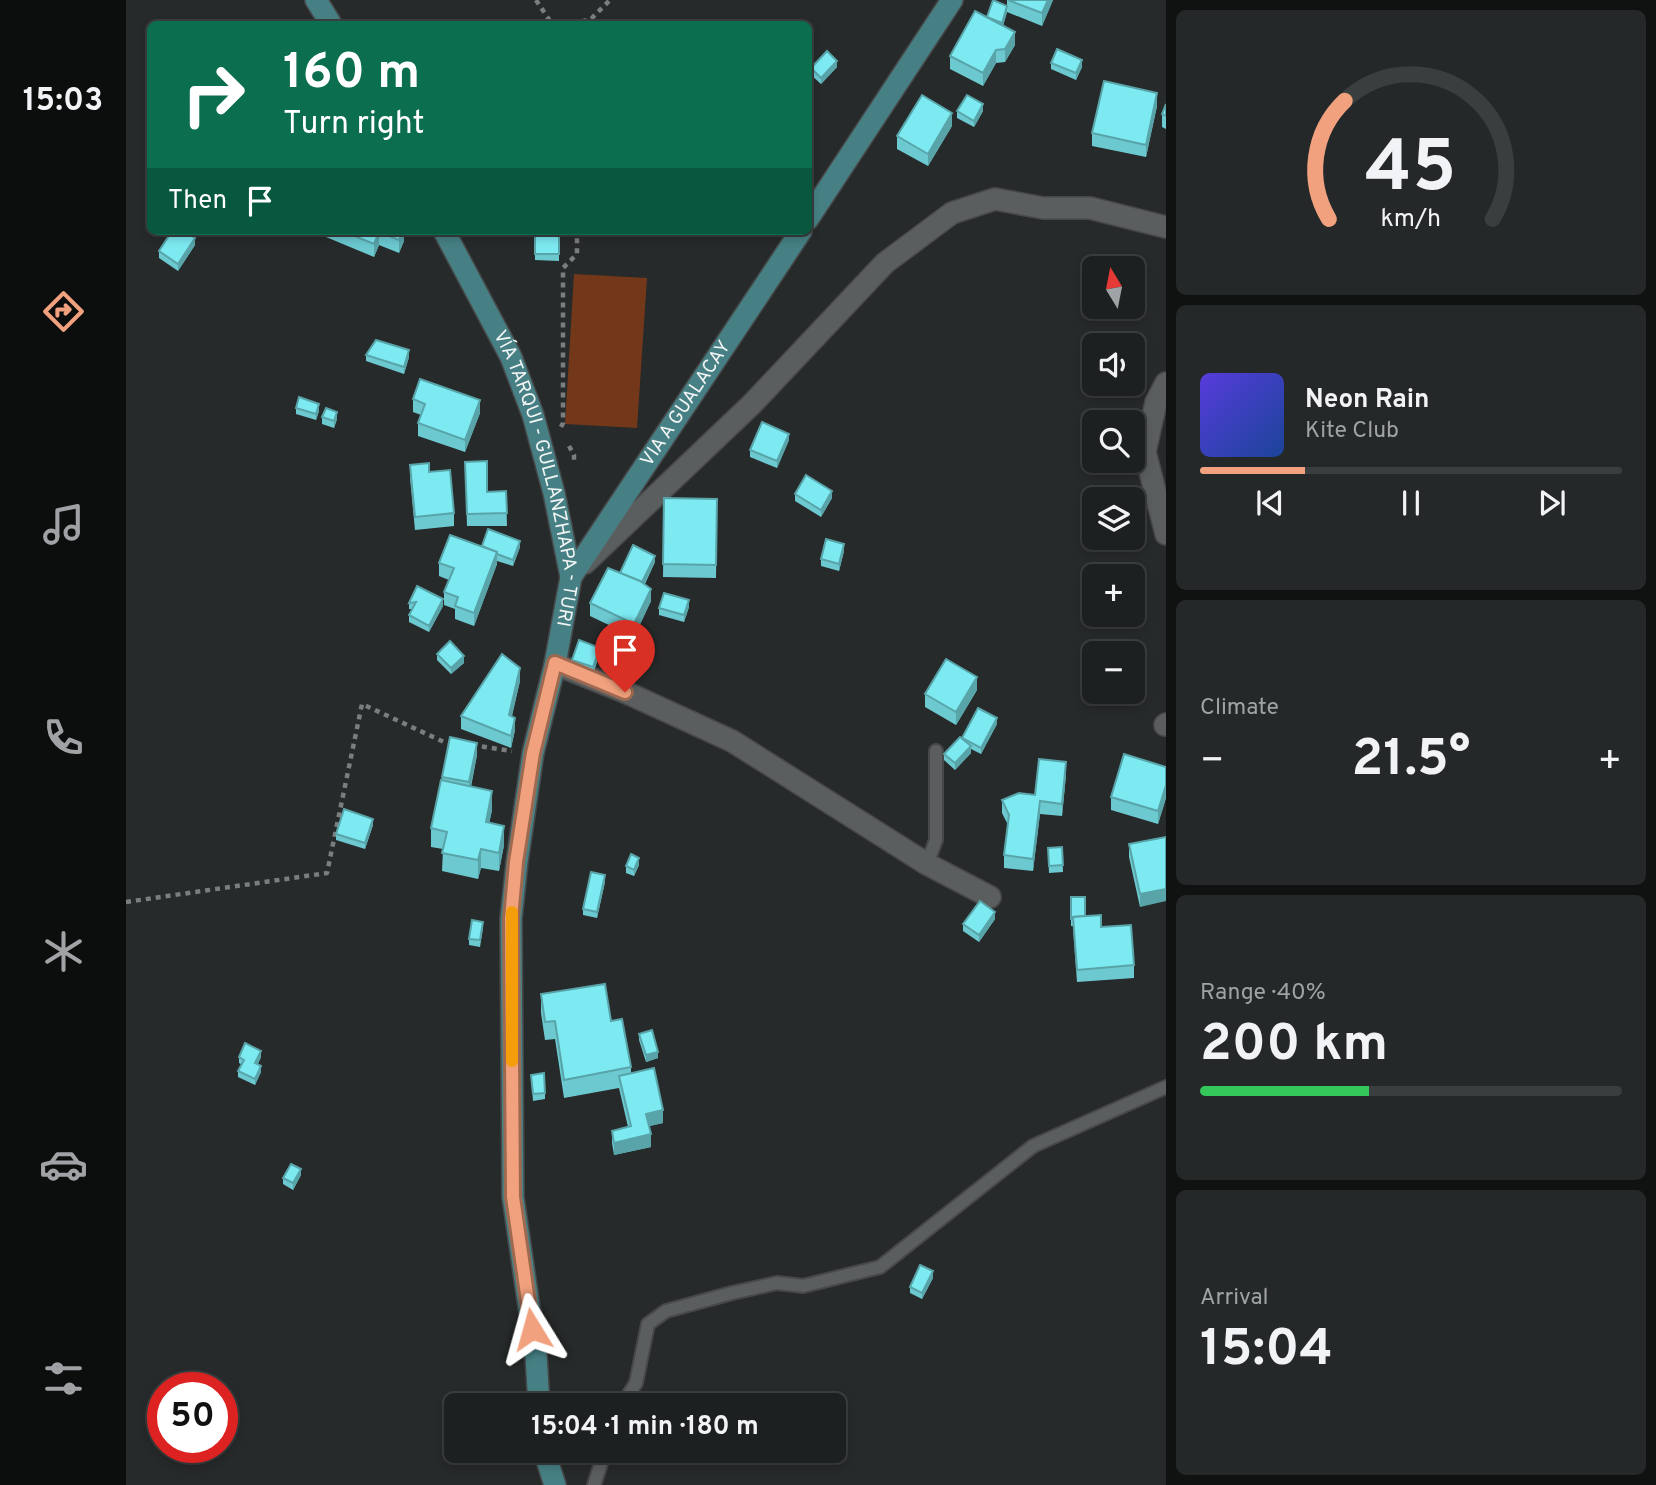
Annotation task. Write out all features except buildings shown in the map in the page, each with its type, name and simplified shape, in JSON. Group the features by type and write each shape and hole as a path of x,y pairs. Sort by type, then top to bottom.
{"main road":[{"path":"316,0 329,21"},
{"path":"812,213 952,0"},
{"name":"VÍA TARQUI - GULLANZHAPA - TURI","path":"446,235 511,357 533,415 554,493 571,577 555,663 533,753 516,862 511,919 513,1197 536,1355 538,1393"},
{"name":"VIA A GUALACAY","path":"571,577 798,235"},
{"path":"548,1463 555,1485"}],"street":[{"path":"571,577 752,404 885,262 952,213 995,199 1043,208 1090,208 1166,227"},
{"path":"1166,383 1156,402 1145,452 1166,534"},
{"path":"555,663 732,741 927,864 989,898"}],"lane":[{"path":"927,864 936,840 936,751"},
{"path":"630,1393 636,1383 648,1324 666,1311 777,1283 803,1286 880,1267 1033,1146 1166,1087"},
{"path":"594,1485 601,1463"}],"path":[{"path":"536,0 552,21"},
{"path":"591,21 610,0"},
{"path":"574,468 574,455 559,429 563,423 563,268 577,254 577,235"},
{"path":"126,902 327,873 362,704 444,742 457,743"},
{"path":"469,745 533,753"}],"shaded area":[{"path":"574,274 647,278 637,428 565,424"}],"slow traffic":[{"path":"512,912 512,1061"}],"route":[{"path":"532,1329 513,1197 511,919 516,862 533,753 555,663 625,692"}]}
